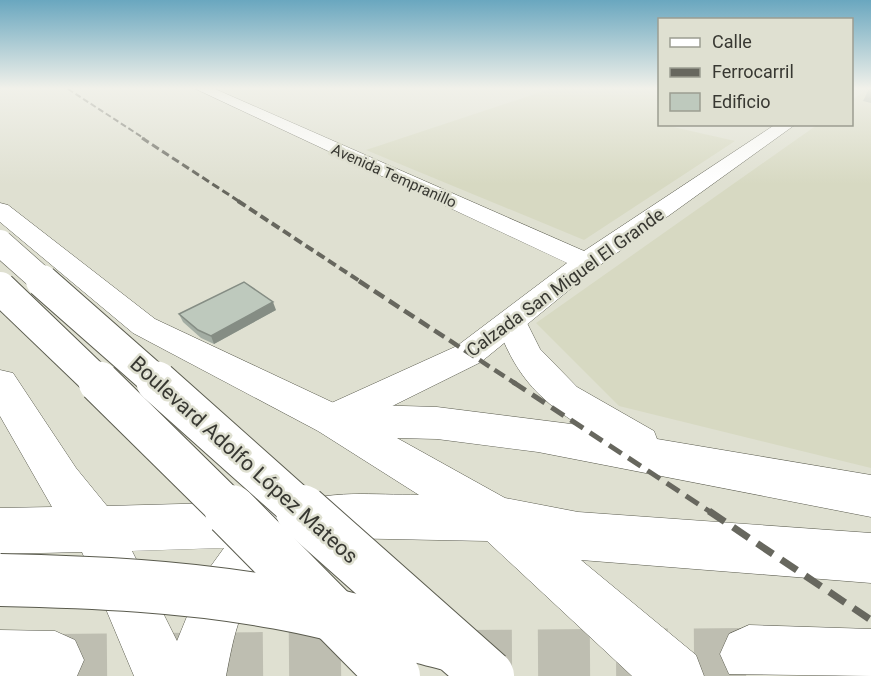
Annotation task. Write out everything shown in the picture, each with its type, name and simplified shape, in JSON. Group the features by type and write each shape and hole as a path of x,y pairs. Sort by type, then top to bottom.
{"main road":[{"name":"Avenida Tempranillo","path":"273,121 586,262"},
{"name":"Calzada San Miguel El Grande","path":"332,420 469,354 586,262 785,126"},
{"path":"0,210 144,326 332,420 496,519 675,676"},
{"name":"Boulevard Adolfo López Mateos","path":"0,243 471,661"},
{"path":"0,288 183,463 394,676"},
{"path":"512,322 525,355 564,397 592,416 664,457"},
{"path":"0,383 60,482 96,528 164,676"},
{"path":"332,420 448,424 548,436 871,496"},
{"path":"0,531 292,524 339,516 496,519 578,536 871,558"},
{"path":"197,676 206,634 225,585 255,550 292,524"},
{"path":"0,580 56,580 197,591 278,603 471,661"},
{"path":"749,654 871,658"},
{"path":"0,659 55,660"}],"shaded area":[{"path":"455,121 658,121 658,126 669,126 735,141 584,240 366,150"},
{"path":"853,121 871,121 871,468 619,406 536,323 816,126 853,126"}],"building":[{"path":"244,282 273,302 211,336 198,330 179,314"}],"tunnel":[{"path":"460,656 749,654"},
{"path":"55,660 384,657"}],"railway":[{"path":"117,121 145,139"},
{"path":"142,138 240,202"},
{"path":"238,201 361,282"},
{"path":"359,281 516,384"},
{"path":"513,382 711,512"},
{"path":"711,512 871,620"}]}
